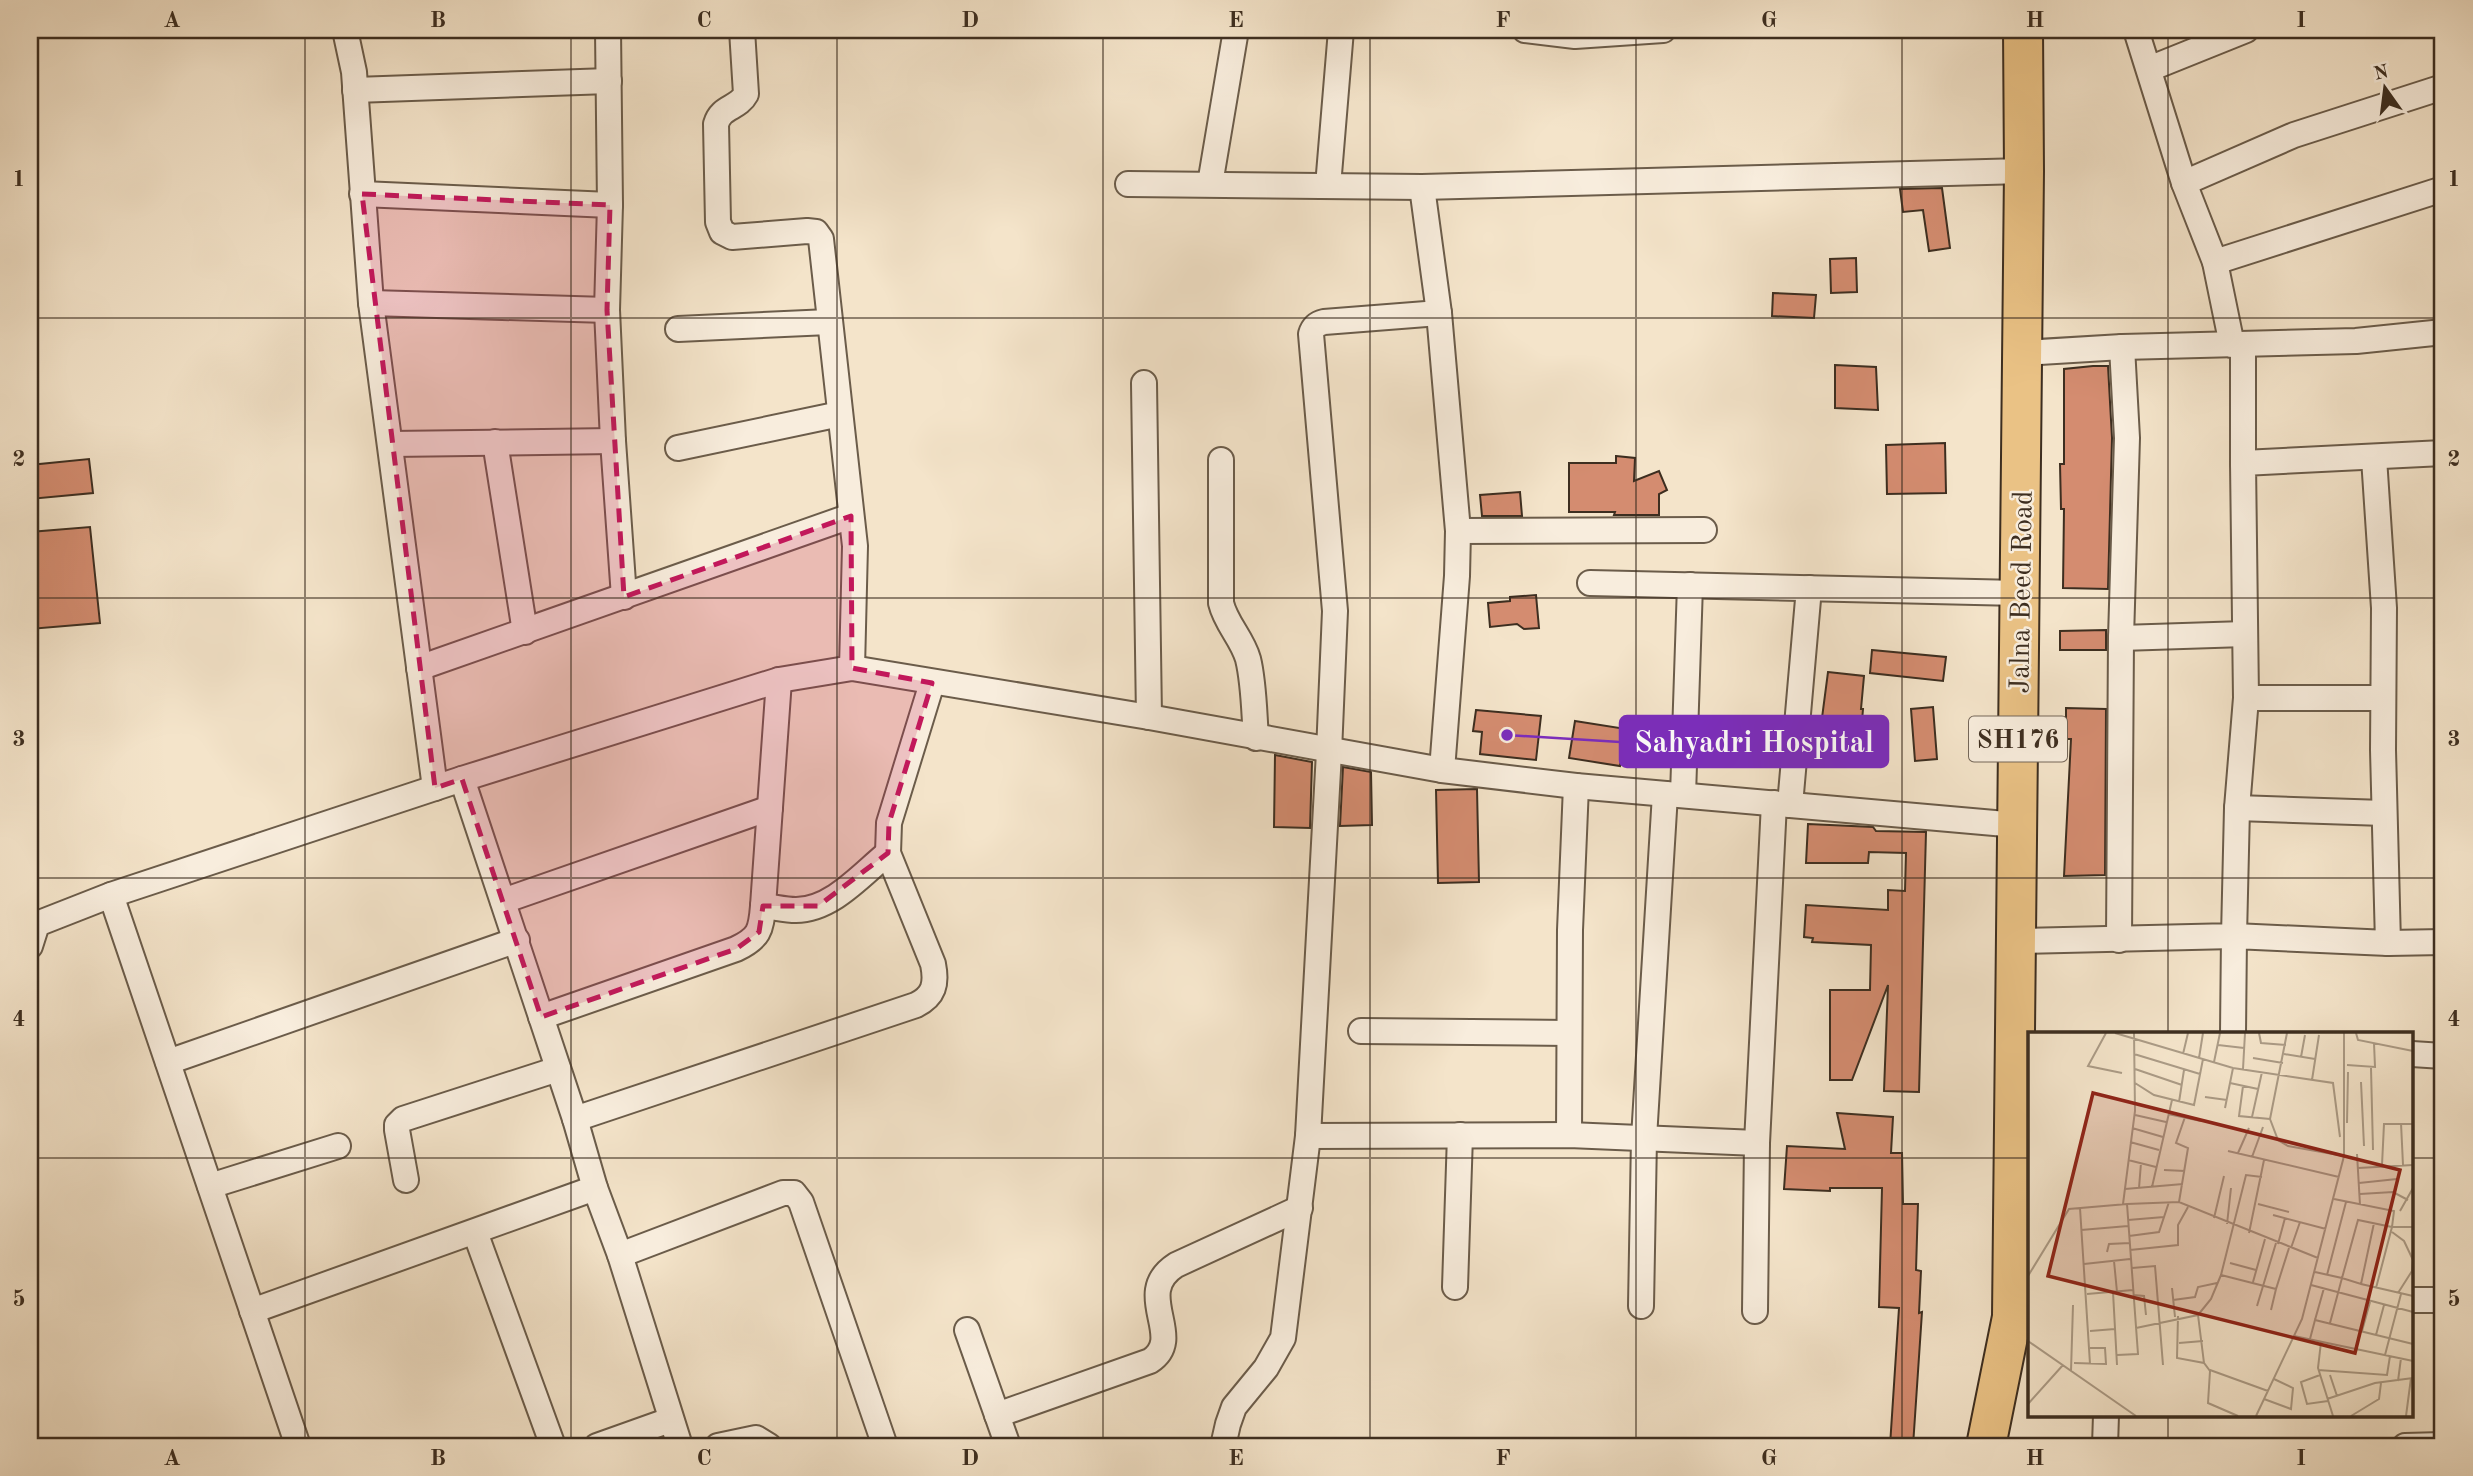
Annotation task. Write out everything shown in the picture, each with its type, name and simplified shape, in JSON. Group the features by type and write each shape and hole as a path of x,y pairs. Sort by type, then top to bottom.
{"main road":[{"name":"Jalna Beed Road","path":"1986,1446 2012,1317 2023,1046 2016,941 2023,30"}],"street":[{"path":"345,30 351,53 355,90 371,303 435,788"},
{"path":"608,30 610,205 607,310 612,441 624,597"},
{"path":"742,30 746,94 742,101 723,111 716,124 719,227 725,235 732,237 807,231 819,235 822,244 855,547 852,668"},
{"path":"1210,184 1236,30"},
{"path":"1328,186 1340,30"},
{"path":"1525,30 1576,36 1663,30"},
{"path":"2136,30 2184,183 2215,262 2238,345 2243,463 2246,698 2237,808 2234,1032"},
{"path":"2149,69 2246,30"},
{"path":"355,90 608,81"},
{"path":"2184,183 2294,135 2443,87"},
{"path":"1128,184 1422,187 2024,171"},
{"path":"1422,187 1439,313 1458,531 1442,771"},
{"path":"2215,262 2443,188"},
{"path":"362,194 610,205"},
{"path":"371,303 607,310"},
{"path":"1223,1446 1234,1407 1266,1368 1283,1338 1308,1136 1329,751 1334,581 1311,343 1313,328 1324,322 1439,313"},
{"path":"678,329 829,322"},
{"path":"2022,352 2356,341 2443,332"},
{"path":"2119,940 2121,638 2127,438 2122,347"},
{"path":"1144,383 1149,717"},
{"path":"678,448 840,414"},
{"path":"391,444 612,441"},
{"path":"495,442 526,632"},
{"path":"2243,463 2443,453"},
{"path":"2374,458 2384,608 2384,813 2388,943"},
{"path":"1221,460 1221,603 1228,624 1240,641 1248,661 1256,738"},
{"path":"419,668 851,516"},
{"path":"1458,531 1704,530"},
{"path":"1590,583 2019,593"},
{"path":"1641,1306 1644,1138 1690,585"},
{"path":"1755,1311 1757,1143 1782,804 1809,588"},
{"path":"2121,638 2245,634"},
{"path":"30,946 37,925 111,895 435,788 779,680 852,668 1149,717 1442,771 1576,786 2017,825"},
{"path":"541,1017 736,949 754,939 759,932 779,680"},
{"path":"575,1119 927,1000 935,986 933,964 888,853 889,823 932,683"},
{"path":"2246,698 2383,698"},
{"path":"463,779 680,1446"},
{"path":"1569,1135 1570,930 1576,786"},
{"path":"503,901 770,808"},
{"path":"2237,808 2384,813"},
{"path":"763,906 796,910 818,906 831,900 888,853"},
{"path":"111,895 298,1446"},
{"path":"2016,941 2234,936 2388,943 2443,942"},
{"path":"168,1062 517,940"},
{"path":"1361,1031 1569,1033"},
{"path":"2414,1054 2443,1056"},
{"path":"407,1180 397,1130 397,1125 403,1119 558,1069"},
{"path":"1455,1287 1460,1135"},
{"path":"1308,1136 1569,1135 1757,1143"},
{"path":"210,1185 338,1146"},
{"path":"252,1311 595,1188"},
{"path":"620,1255 783,1194 793,1193 801,1202 885,1446"},
{"path":"998,1415 1158,1356 1163,1346 1157,1289 1163,1276 1176,1265 1300,1208"},
{"path":"475,1232 552,1446"},
{"path":"2414,1300 2443,1300"},
{"path":"967,1330 1009,1446"},
{"path":"2105,1446 2106,1416"},
{"path":"597,1446 670,1420"},
{"path":"718,1446 756,1438 769,1446"},
{"path":"2405,1446 2443,1445"}],"highlighted area":[{"path":"362,194 610,205 607,310 624,597 851,516 852,668 932,683 889,823 888,853 818,906 763,906 759,932 736,949 541,1017 462,779 435,788"}],"building":[{"path":"1942,188 1950,248 1929,251 1923,210 1903,212 1900,189"},
{"path":"1856,258 1857,292 1831,293 1830,259"},
{"path":"1773,293 1816,295 1814,318 1772,316"},
{"path":"1835,365 1876,367 1878,410 1835,408"},
{"path":"2108,366 2112,438 2108,589 2063,588 2064,509 2061,509 2060,464 2064,464 2064,369"},
{"path":"1945,443 1946,493 1887,494 1886,445"},
{"path":"1616,456 1635,458 1634,481 1659,471 1667,490 1659,494 1659,515 1569,512 1569,463 1616,463"},
{"path":"89,459 93,493 30,499 30,465"},
{"path":"1520,492 1522,516 1482,516 1480,495"},
{"path":"90,527 100,623 30,629 30,532"},
{"path":"1536,595 1539,628 1524,629 1517,624 1490,627 1488,603 1510,601 1510,597"},
{"path":"2106,630 2106,650 2060,650 2060,631"},
{"path":"1872,650 1946,657 1943,681 1870,673"},
{"path":"1828,672 1864,676 1860,745 1832,743 1830,734 1820,733"},
{"path":"1933,707 1937,759 1915,761 1911,709"},
{"path":"2066,708 2106,709 2105,875 2064,876 2071,739 2066,739"},
{"path":"1476,710 1541,716 1536,760 1480,754 1482,732 1473,731"},
{"path":"1575,721 1626,729 1620,766 1569,758"},
{"path":"1275,755 1312,762 1310,828 1274,827"},
{"path":"1343,767 1371,772 1372,825 1340,826"},
{"path":"1477,789 1479,882 1438,883 1436,790"},
{"path":"1808,824 1873,827 1876,831 1926,832 1919,1092 1884,1091 1888,985 1852,1080 1830,1080 1830,990 1870,990 1871,945 1812,942 1813,938 1804,937 1806,905 1888,910 1888,890 1905,891 1906,853 1869,852 1868,863 1806,863"},
{"path":"1837,1113 1893,1117 1891,1153 1902,1153 1903,1204 1918,1204 1916,1270 1921,1271 1919,1313 1922,1312 1913,1446 1890,1446 1899,1308 1879,1307 1882,1188 1830,1188 1830,1191 1784,1189 1787,1146 1845,1149"}],"place":[{"name":"Sahyadri Hospital","path":"1507,735"}]}
